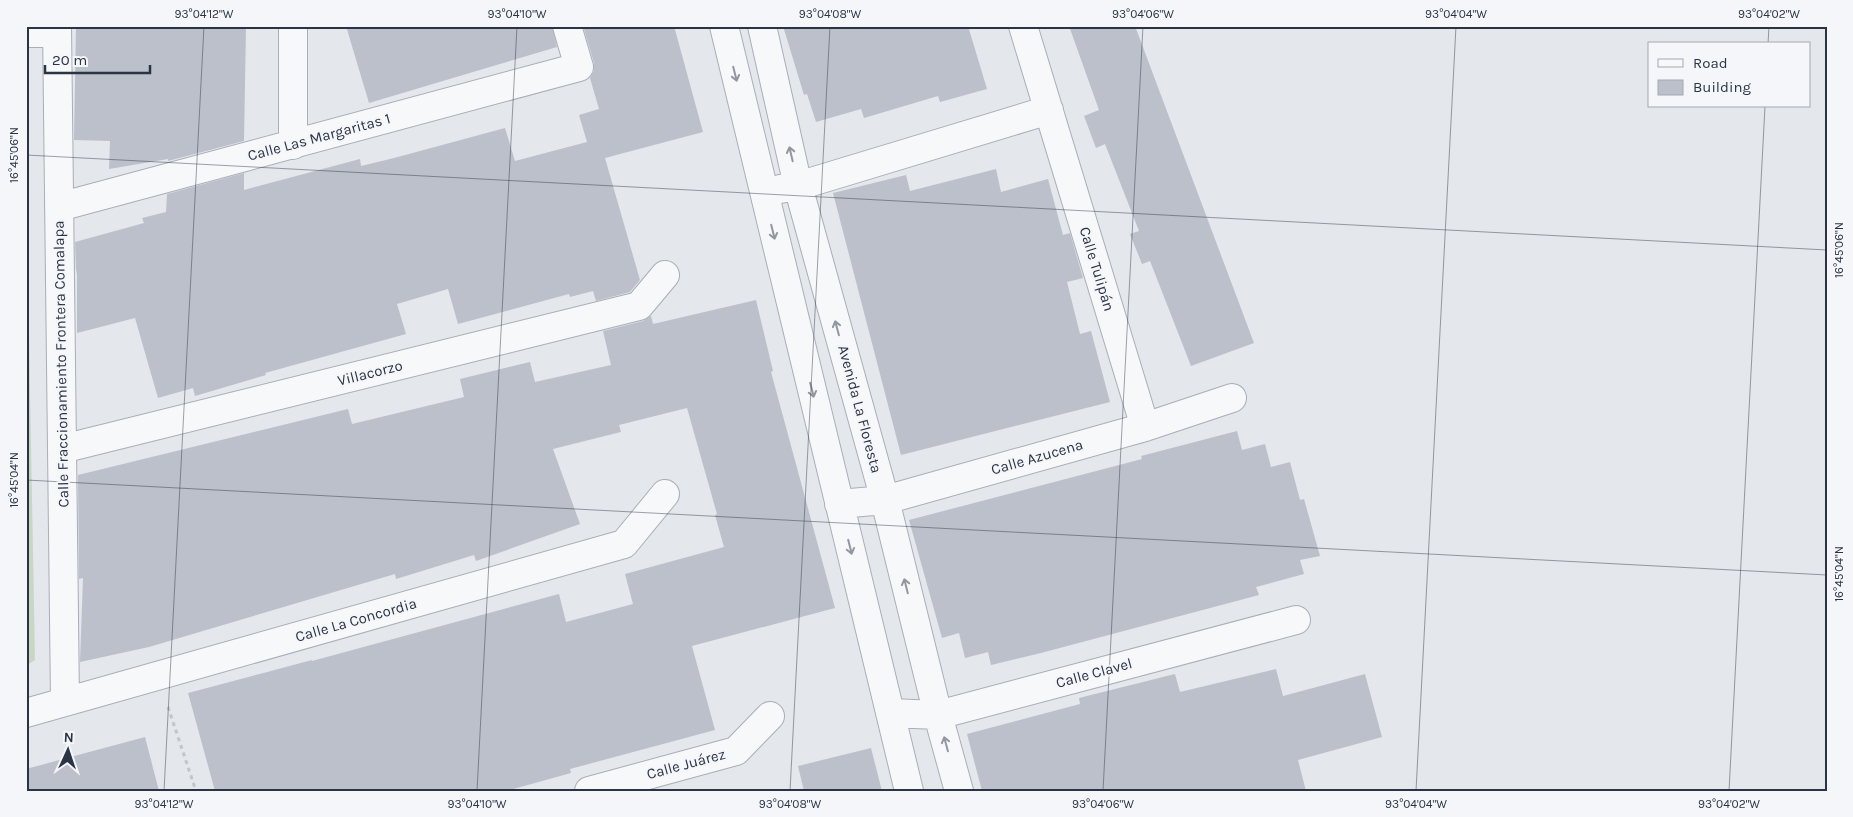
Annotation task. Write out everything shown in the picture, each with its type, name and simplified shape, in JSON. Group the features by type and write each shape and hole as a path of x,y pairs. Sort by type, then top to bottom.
{"street":[{"path":"293,26 293,145"},
{"name":"Calle Las Margaritas 1","path":"59,207 579,67 567,26"},
{"path":"724,26 909,791"},
{"name":"Avenida La Floresta","path":"762,26 798,186 885,500 959,791"},
{"name":"Calle Tulipán","path":"1023,26 1145,427"},
{"path":"26,34 57,30"},
{"name":"Calle Fraccionamiento Frontera Comalapa","path":"57,30 65,702"},
{"path":"764,193 798,186 1049,110"},
{"name":"Villacorzo","path":"62,449 639,306 665,275"},
{"name":"Calle Azucena","path":"840,504 885,500 1145,427 1232,398"},
{"name":"Calle La Concordia","path":"26,714 624,544 665,494"},
{"name":"Calle Clavel","path":"890,713 938,714 1296,620"},
{"name":"Calle Juárez","path":"589,791 736,751 770,716"}],"path":[{"path":"157,676 196,791"}],"green space":[{"path":"26,173 35,660 26,666"}],"building":[{"path":"76,26 246,26 244,141 168,161 168,159 109,169 110,141 74,140"},
{"path":"346,26 552,26 557,47 369,103"},
{"path":"583,26 674,26 703,132 605,158 640,280 630,292 596,301 593,291 570,297 569,294 458,324 448,289 397,304 406,334 265,373 266,375 195,396 193,388 158,398 135,318 77,333 75,242 144,223 142,218 166,212 167,194 244,173 244,190 360,159 361,166 505,128 515,161 587,142 579,115 599,109 590,78 594,71 594,63"},
{"path":"783,26 968,26 987,89 940,102 938,96 864,118 861,109 816,122 807,94 804,95"},
{"path":"1069,26 1135,26 1254,343 1191,366 1150,261 1142,264 1130,234 1139,231 1105,144 1096,148 1084,116 1099,110"},
{"path":"996,169 1001,192 1048,179 1063,235 1070,233 1083,278 1067,282 1080,334 1091,331 1110,402 901,455 833,193 906,175 910,191"},
{"path":"756,300 773,371 771,372 835,608 692,646 715,730 570,769 571,773 506,791 215,791 188,693 559,594 566,622 633,604 625,574 724,547 715,515 717,514 687,408 619,425 621,432 553,449 580,524 476,561 474,555 396,579 395,574 149,647 80,662 83,578 79,579 78,475 348,409 352,424 464,397 460,379 530,362 535,382 611,365 603,331 643,321 651,316 653,324"},
{"path":"1237,431 1242,450 1265,444 1271,467 1290,462 1300,500 1304,499 1320,556 1300,560 1304,574 1256,587 1259,595 991,665 988,652 965,658 959,633 942,638 909,520 1142,459 1141,456"},
{"path":"1276,669 1283,696 1365,674 1382,737 1298,760 1306,791 982,791 967,734 1080,704 1079,698 1175,674 1180,692"},
{"path":"145,737 159,791 26,791 26,769"},
{"path":"871,748 882,791 804,791 798,766"}]}
